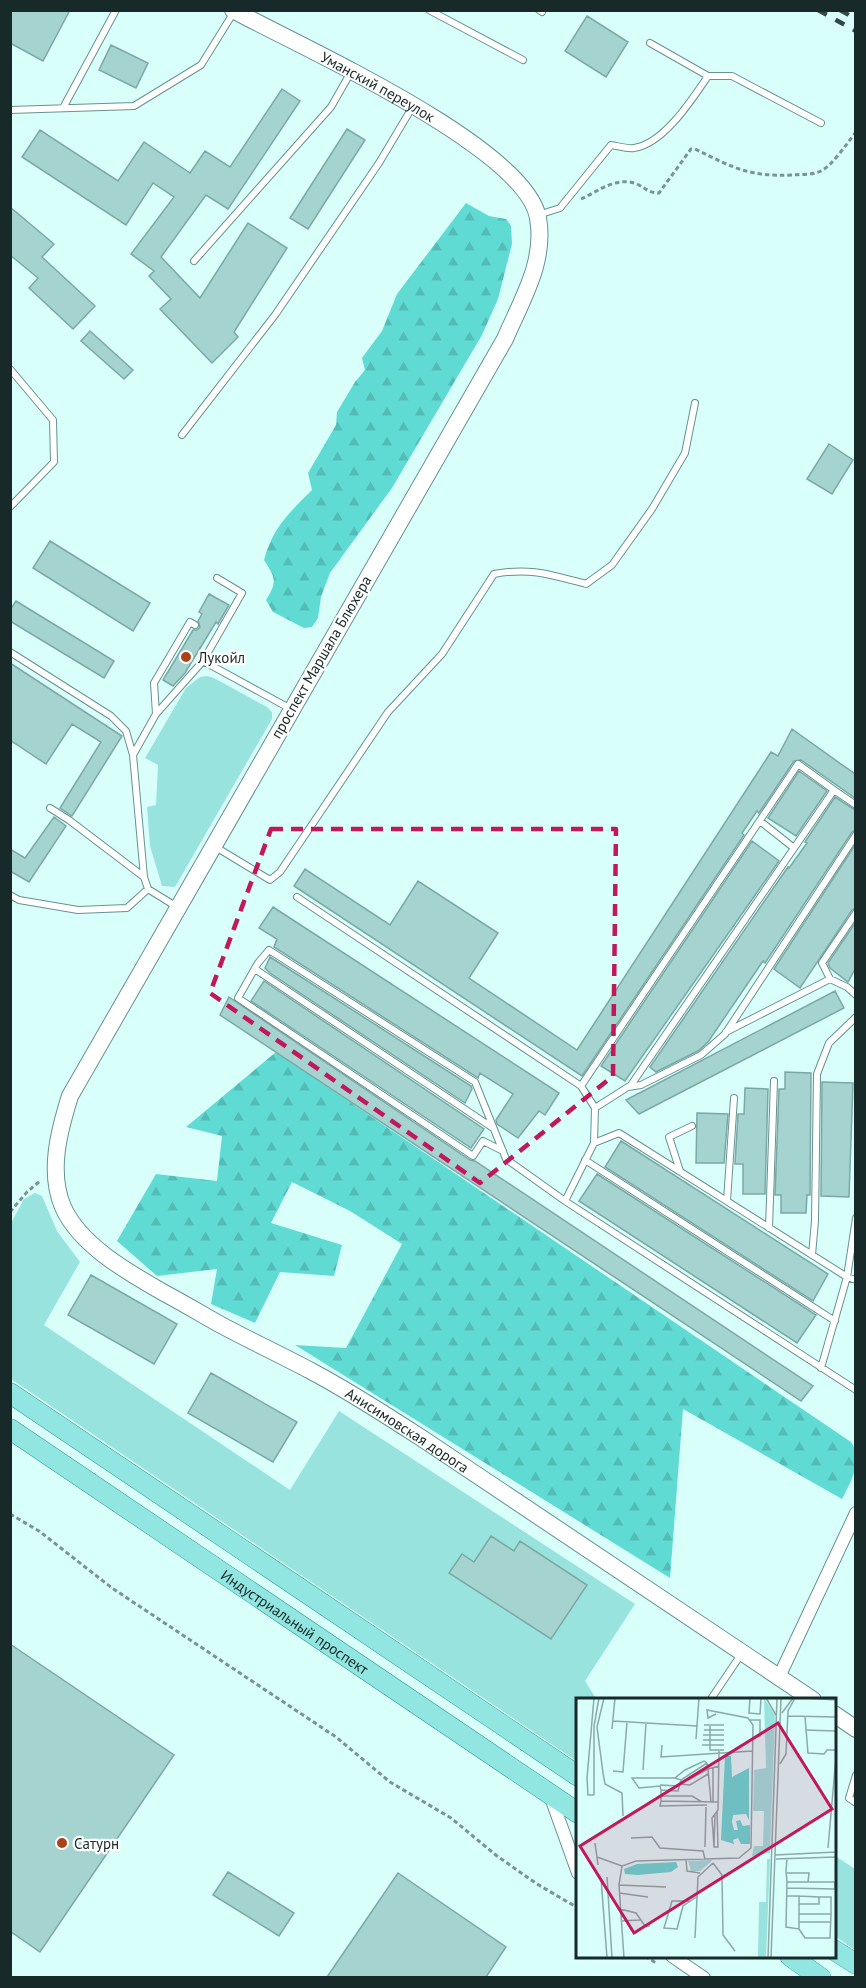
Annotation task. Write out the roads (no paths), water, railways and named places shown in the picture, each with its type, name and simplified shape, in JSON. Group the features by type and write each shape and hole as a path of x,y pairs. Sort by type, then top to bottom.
{"main road":[{"name":"Индустриальный проспект","path":"10,1393 576,1775"},
{"name":"Индустриальный проспект","path":"10,1429 576,1812"},
{"path":"836,1951 855,1964"},
{"path":"793,1958 821,1977"}],"street":[{"name":"Уманский переулок","path":"234,11 413,105 477,145 512,176"},
{"name":"проспект Маршала Блюхера","path":"58,1134 70,1096 505,339 529,286 538,255 540,236 538,215 512,176"},
{"name":"Анисимовская дорога","path":"58,1134 58,1188 64,1208 78,1229 104,1254 142,1280 220,1325 311,1371 368,1404 810,1698"},
{"path":"779,1677 855,1513"},
{"path":"836,1715 855,1729"},
{"path":"549,1793 576,1867"},
{"path":"675,1958 704,1977"}],"lane":[{"path":"63,108 116,10"},
{"path":"429,10 523,60"},
{"path":"10,110 134,106 201,64 234,11"},
{"path":"650,43 708,76 732,76 821,123"},
{"path":"195,261 332,107 351,72"},
{"path":"538,215 560,208 611,145 635,148 651,142 685,112 708,76"},
{"path":"182,435 275,315 379,163 413,105"},
{"path":"10,369 53,420 54,462 10,507"},
{"path":"214,845 270,880 280,872 388,712 442,654 494,574 515,570 538,571 586,584 612,565 652,508 685,453 695,403"},
{"path":"133,755 156,714 203,661 242,593 217,578"},
{"path":"156,714 154,683 190,622 195,625"},
{"path":"209,633 216,638"},
{"path":"10,652 111,716 126,731 133,755 144,878 148,889 178,908"},
{"path":"203,661 291,710"},
{"path":"581,1086 798,764 855,805"},
{"path":"595,1108 631,1085 834,790"},
{"path":"50,808 144,878"},
{"path":"760,821 794,848"},
{"path":"726,1033 855,835"},
{"path":"10,895 19,900 78,910 117,909 127,908 148,889"},
{"path":"297,897 581,1086 595,1108 594,1143 565,1201"},
{"path":"855,914 822,963 830,979 855,995"},
{"path":"503,1151 483,1141 473,1156 238,998 269,950 475,1082 503,1151 506,1159 565,1201 855,1390"},
{"path":"255,969 494,1129"},
{"path":"627,1087 641,1085 701,1055 726,1033 830,979"},
{"path":"850,990 855,984"},
{"path":"812,1255 815,1221 817,1074 829,1043 855,1017"},
{"path":"769,1228 774,1081"},
{"path":"727,1201 734,1098"},
{"path":"680,1172 669,1137 692,1126"},
{"path":"594,1143 618,1133 855,1280"},
{"path":"585,1160 835,1320"},
{"path":"821,1368 847,1277 855,1218"},
{"path":"712,1698 742,1652"},
{"path":"855,1775 849,1798 855,1803"}],"railway":[{"path":"818,10 856,31"},
{"path":"840,10 856,19"}],"place":[{"name":"Лукойл","path":"186,657"},
{"name":"Сатурн","path":"62,1843"}]}
